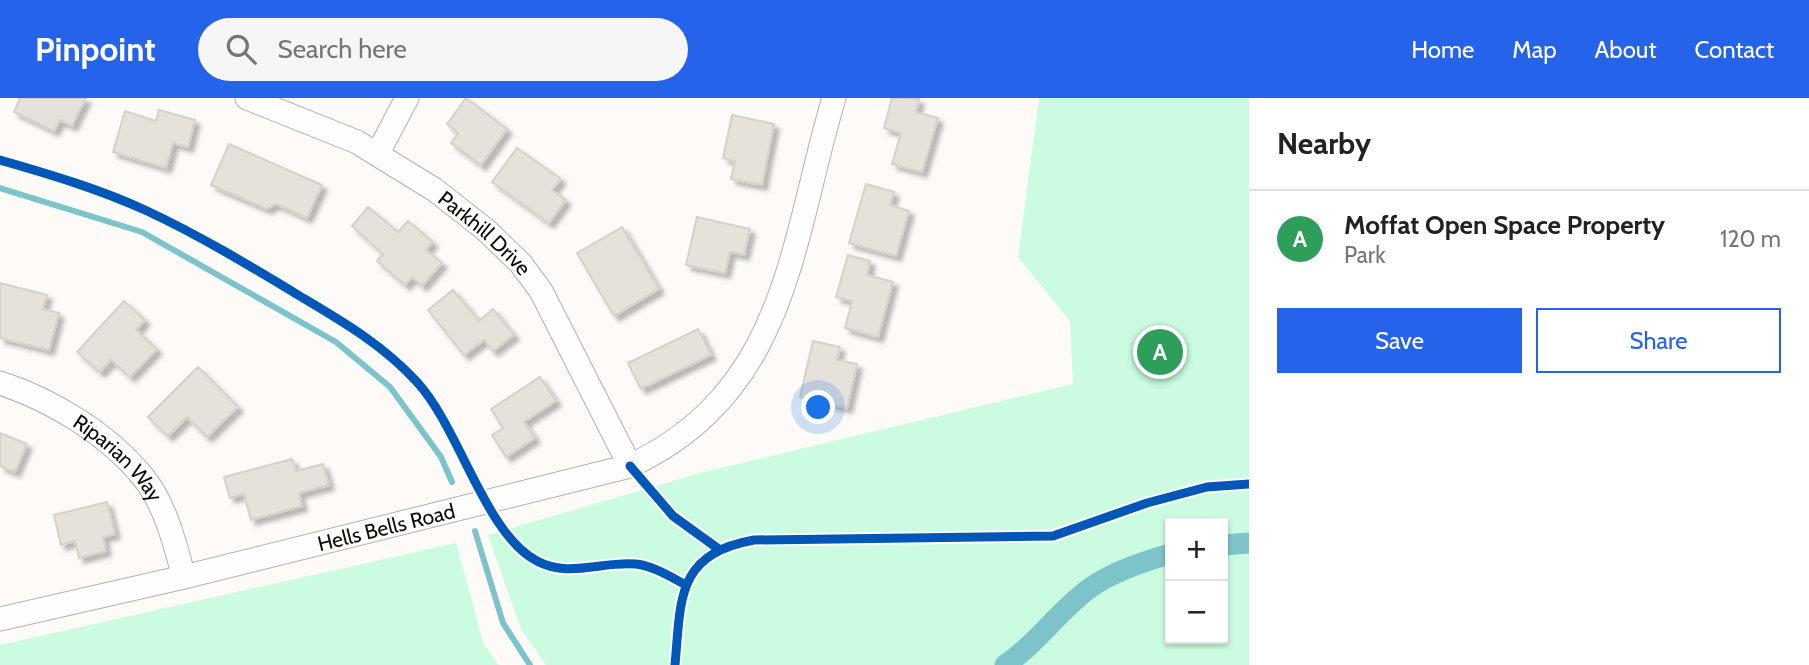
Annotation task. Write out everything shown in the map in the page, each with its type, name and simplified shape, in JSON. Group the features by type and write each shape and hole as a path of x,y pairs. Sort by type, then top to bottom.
{"street":[{"name":"Parkhill Drive","path":"247,98 378,153 445,198 486,230 521,264 541,291 631,466"},
{"path":"378,153 407,98"},
{"name":"Hells Bells Road","path":"0,619 184,577 631,466 672,443 711,413 751,359 770,325 788,271 834,98"},
{"name":"Riparian Way","path":"0,383 64,411 144,478 172,534 184,577"}],"green space":[{"path":"1039,98 1249,98 1249,665 546,665 521,629 488,535 704,472 1073,384 1070,321 1018,257"},
{"path":"456,543 484,645 499,665 0,665 0,645"}],"building":[{"path":"20,98 86,98 72,126 60,120 54,131 14,112"},
{"path":"466,98 507,129 481,165 451,143 458,133 447,124"},
{"path":"892,98 919,99 916,112 938,118 922,172 892,164 901,133 884,128"},
{"path":"159,110 195,120 188,147 173,143 166,168 113,152 125,111 156,121"},
{"path":"732,115 774,124 762,185 731,179 735,161 723,158"},
{"path":"229,144 322,185 307,218 276,204 267,209 211,185"},
{"path":"517,148 561,179 552,190 566,200 549,223 492,182"},
{"path":"866,184 894,192 890,205 909,211 896,256 849,243"},
{"path":"368,207 398,232 408,221 433,242 426,250 442,263 422,286 412,277 405,285 377,261 383,254 352,226"},
{"path":"697,217 750,229 744,255 730,252 725,273 686,265"},
{"path":"622,227 659,289 614,316 577,253"},
{"path":"848,255 870,261 867,275 893,282 878,337 845,328 852,301 836,297"},
{"path":"0,283 47,295 43,309 59,313 49,350 0,338"},
{"path":"453,290 479,321 493,309 514,335 493,351 484,340 464,355 428,310"},
{"path":"124,301 145,320 136,330 157,349 130,377 111,360 100,372 77,352"},
{"path":"698,329 711,355 641,389 628,363"},
{"path":"813,341 840,347 837,360 857,364 847,408 800,397"},
{"path":"198,367 238,407 207,437 187,417 168,436 148,417"},
{"path":"540,377 556,401 524,422 535,438 506,457 492,435 503,428 491,409"},
{"path":"0,433 27,444 15,472 0,466"},
{"path":"292,459 296,471 323,464 329,485 299,493 302,506 251,520 244,494 230,498 224,477"},
{"path":"107,502 115,534 103,537 106,551 79,558 75,541 61,545 54,515"}],"waterway":[{"path":"0,188 142,232 336,342 390,387 441,457 452,482"},
{"path":"475,531 503,623 530,665"},
{"path":"1228,545 1249,543"},
{"path":"1005,665 1017,657 1090,588 1118,572 1165,556"}],"cycle path":[{"path":"0,160 128,202 165,220 264,275 378,346 417,382 432,402 502,528 519,547 537,561 549,566 573,569 636,564 655,569 684,584"},
{"path":"630,466 673,516 720,550"},
{"path":"675,665 682,600 688,583 696,568 710,556 728,547 754,540 1053,536 1147,503 1207,487 1249,484"}],"place":[{"name":"Moffat Open Space Property","path":"1160,352"}]}
